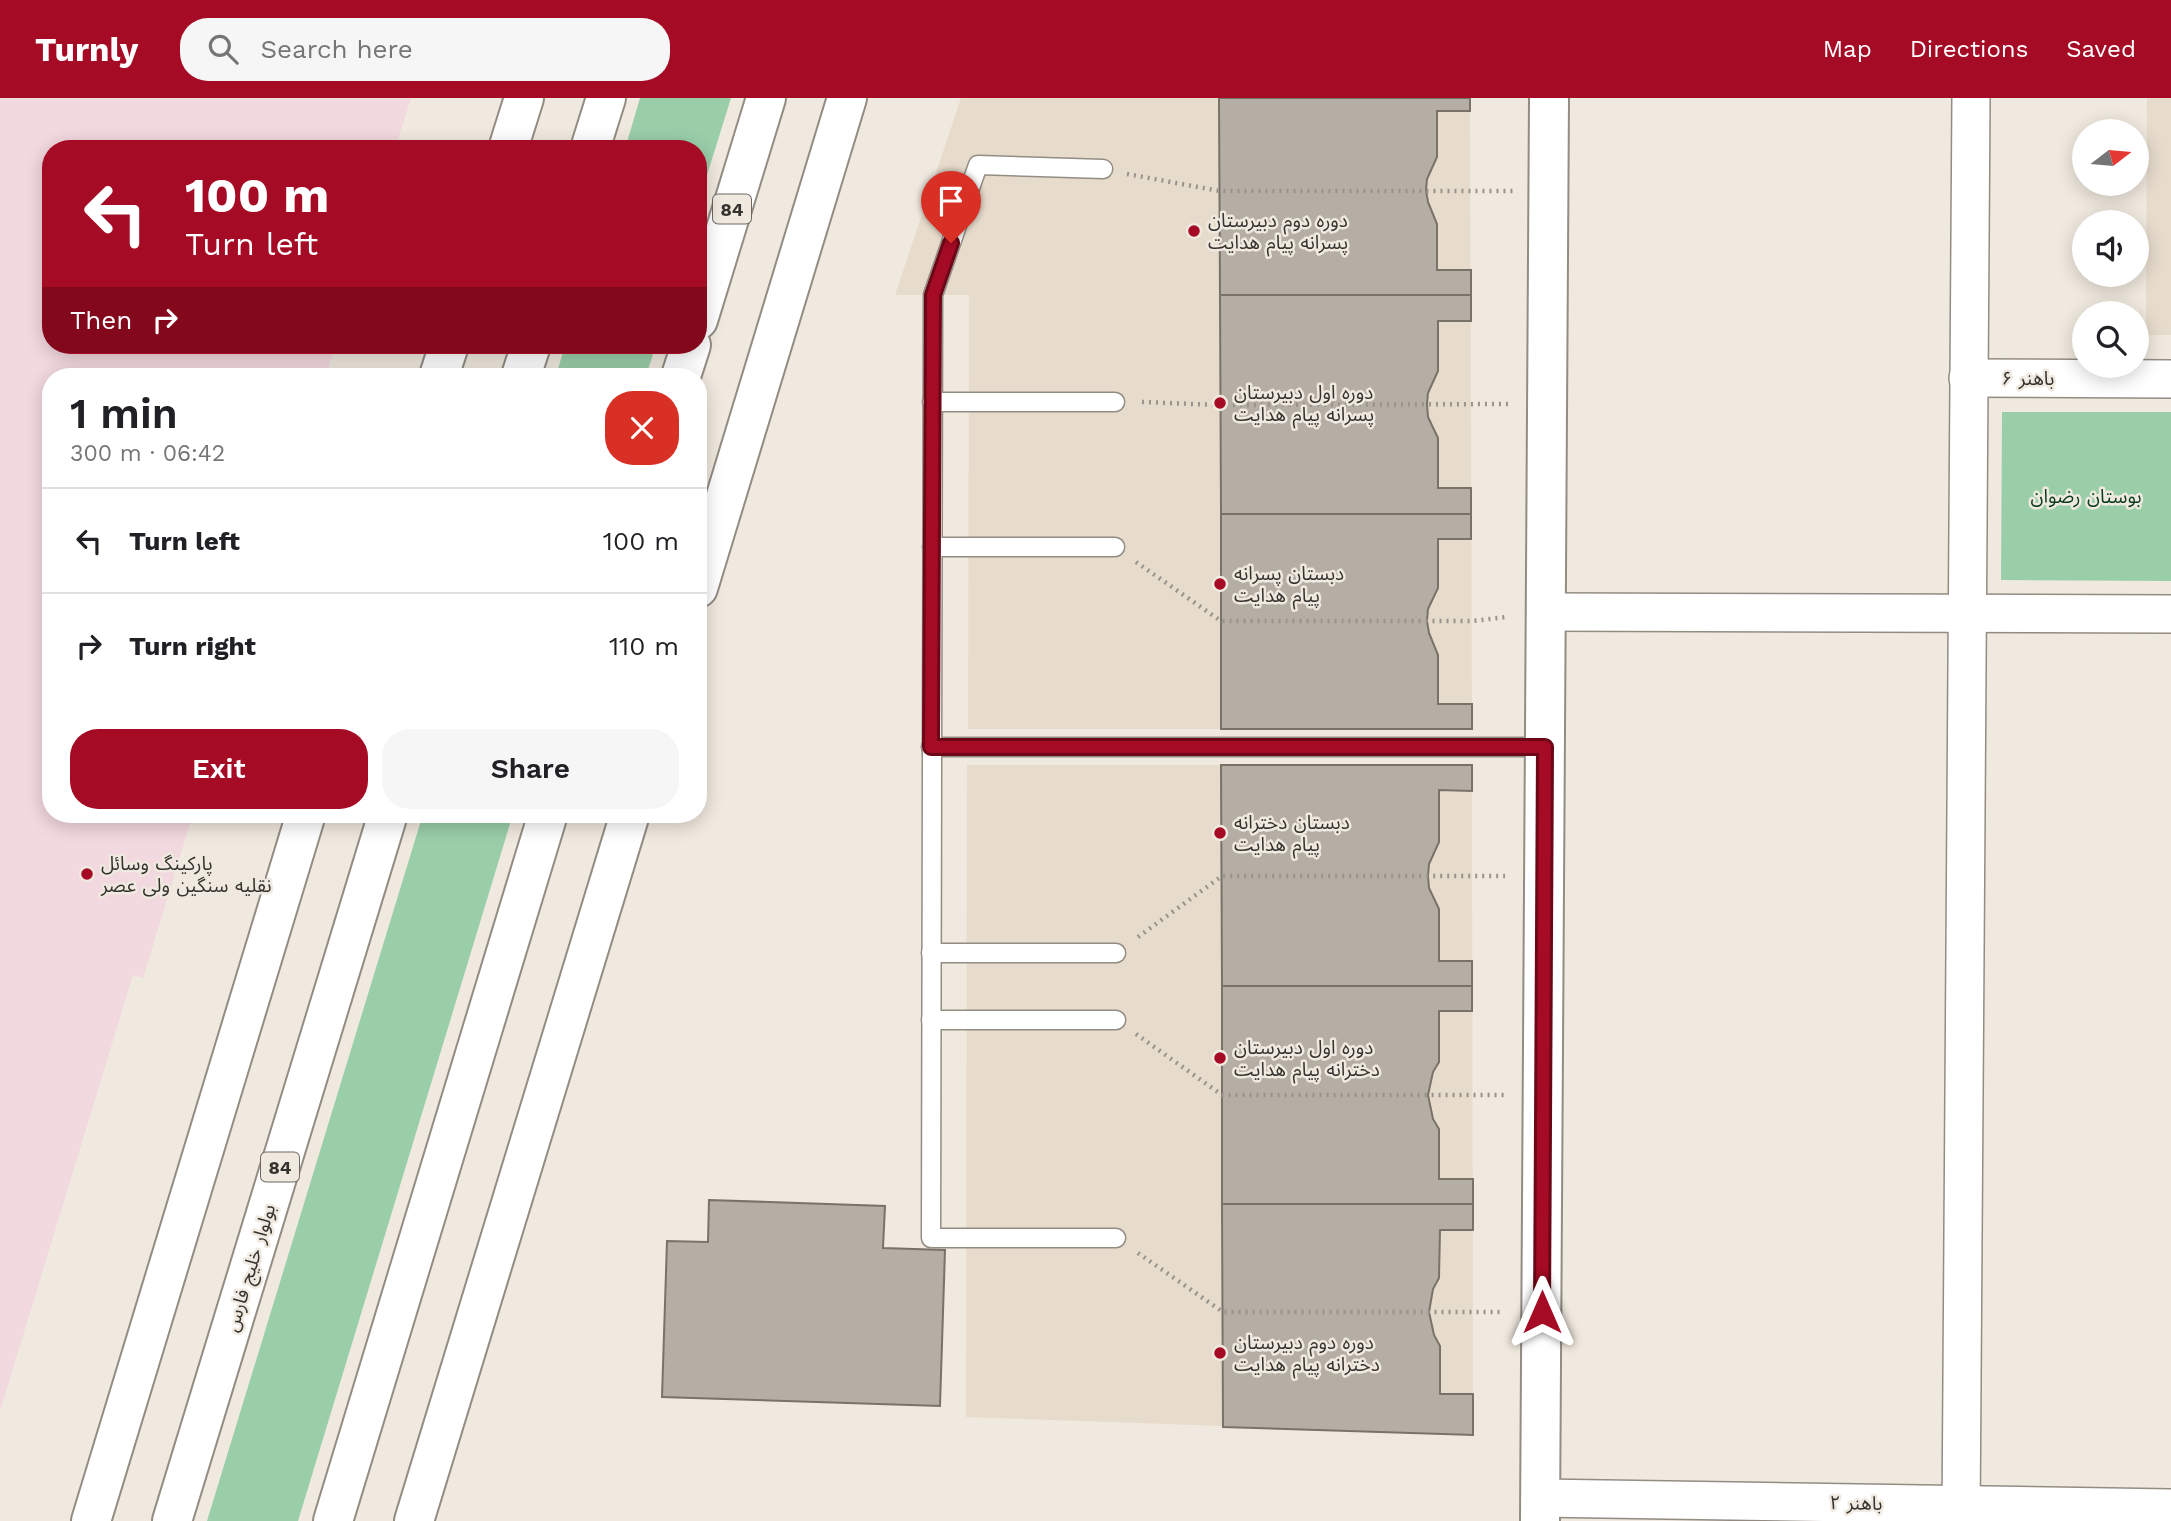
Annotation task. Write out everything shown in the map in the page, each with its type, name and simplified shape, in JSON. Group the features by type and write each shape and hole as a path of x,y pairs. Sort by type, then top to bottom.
{"main road":[{"path":"511,140 524,98"},
{"path":"593,140 606,98"},
{"name":"84","path":"707,291 766,98"},
{"path":"707,558 847,98"},
{"path":"1540,1509 1549,98"},
{"path":"91,1521 303,823"},
{"name":"بولوار خلیج فارس","path":"172,1521 385,823"},
{"path":"332,1521 545,823"},
{"path":"414,1521 627,823"}],"street":[{"path":"1961,1513 1971,98"},
{"name":"باهنر ۶","path":"1968,378 2171,379"},
{"path":"1546,612 2171,614"},
{"name":"باهنر ۲","path":"1540,1509 1961,1513 2171,1507"}],"lane":[{"path":"1103,169 978,166 933,295 931,1238 1116,1238"},
{"path":"932,402 1115,401"},
{"path":"932,547 1115,547"},
{"path":"931,747 1545,747"},
{"path":"931,953 1116,953"},
{"path":"931,1020 1116,1020"}],"path":[{"path":"1103,169 1220,191 1549,190"},
{"path":"1115,401 1220,405 1547,404"},
{"path":"1115,547 1221,621 1472,621 1546,612"},
{"path":"1116,953 1222,876 1545,876"},
{"path":"1116,1020 1222,1095 1543,1095"},
{"path":"1116,1238 1223,1312 1542,1312"}],"shaded area":[{"path":"0,98 411,98 398,140 42,140 42,354 332,354 328,368 42,368 42,823 190,823 143,978 133,975 0,1411"},
{"path":"961,98 1470,98 1472,729 968,729 969,295 895,295"},
{"path":"2147,98 2171,98 2171,335 2149,335 2149,301 2146,301 2146,287 2149,287"},
{"path":"967,765 1472,765 1473,1435 966,1417"}],"green space":[{"path":"640,98 731,98 707,175 707,140 628,140"},
{"path":"562,354 653,354 649,368 558,368"},
{"name":"بوستان رضوان","path":"2002,412 2171,412 2171,581 2001,580"},
{"path":"420,823 510,823 298,1521 207,1521"}],"building":[{"path":"1219,98 1470,98 1470,111 1437,111 1437,157 1427,179 1426,190 1437,224 1437,270 1471,270 1471,295 1220,295"},
{"path":"1220,295 1471,295 1471,321 1438,321 1438,371 1428,393 1427,404 1428,417 1438,438 1438,488 1471,488 1471,514 1221,514"},
{"path":"1221,514 1471,514 1471,539 1438,539 1438,588 1428,609 1427,621 1438,655 1438,704 1472,704 1472,729 1221,729"},
{"path":"1221,765 1472,765 1472,791 1439,790 1439,842 1429,864 1428,876 1429,888 1439,909 1439,961 1472,961 1472,986 1222,986"},
{"path":"1222,986 1472,986 1472,1011 1439,1011 1439,1062 1433,1072 1428,1095 1433,1119 1439,1129 1439,1179 1473,1179 1473,1204 1222,1204"},
{"path":"709,1200 885,1206 883,1248 945,1250 940,1406 662,1397 667,1241 708,1242"},
{"path":"1222,1204 1473,1204 1473,1230 1440,1230 1439,1278 1433,1289 1429,1312 1434,1335 1440,1346 1440,1394 1473,1394 1473,1435 1223,1427"}],"place":[{"name":"دوره دوم دبیرستان پسرانه پیام هدایت","path":"1194,231"},
{"name":"دوره اول دبیرستان پسرانه پیام هدایت","path":"1220,403"},
{"name":"دبستان پسرانه پیام هدایت","path":"1220,584"},
{"name":"دبستان دخترانه پیام هدایت","path":"1220,833"},
{"name":"پارکینگ وسائل نقلیه سنگین ولی عصر","path":"87,874"},
{"name":"دوره اول دبیرستان دخترانه پیام هدایت","path":"1220,1058"},
{"name":"دوره دوم دبیرستان دخترانه پیام هدایت","path":"1220,1353"}],"route":[{"path":"951,243 933,295 931,747 1545,747 1542,1312"}]}
